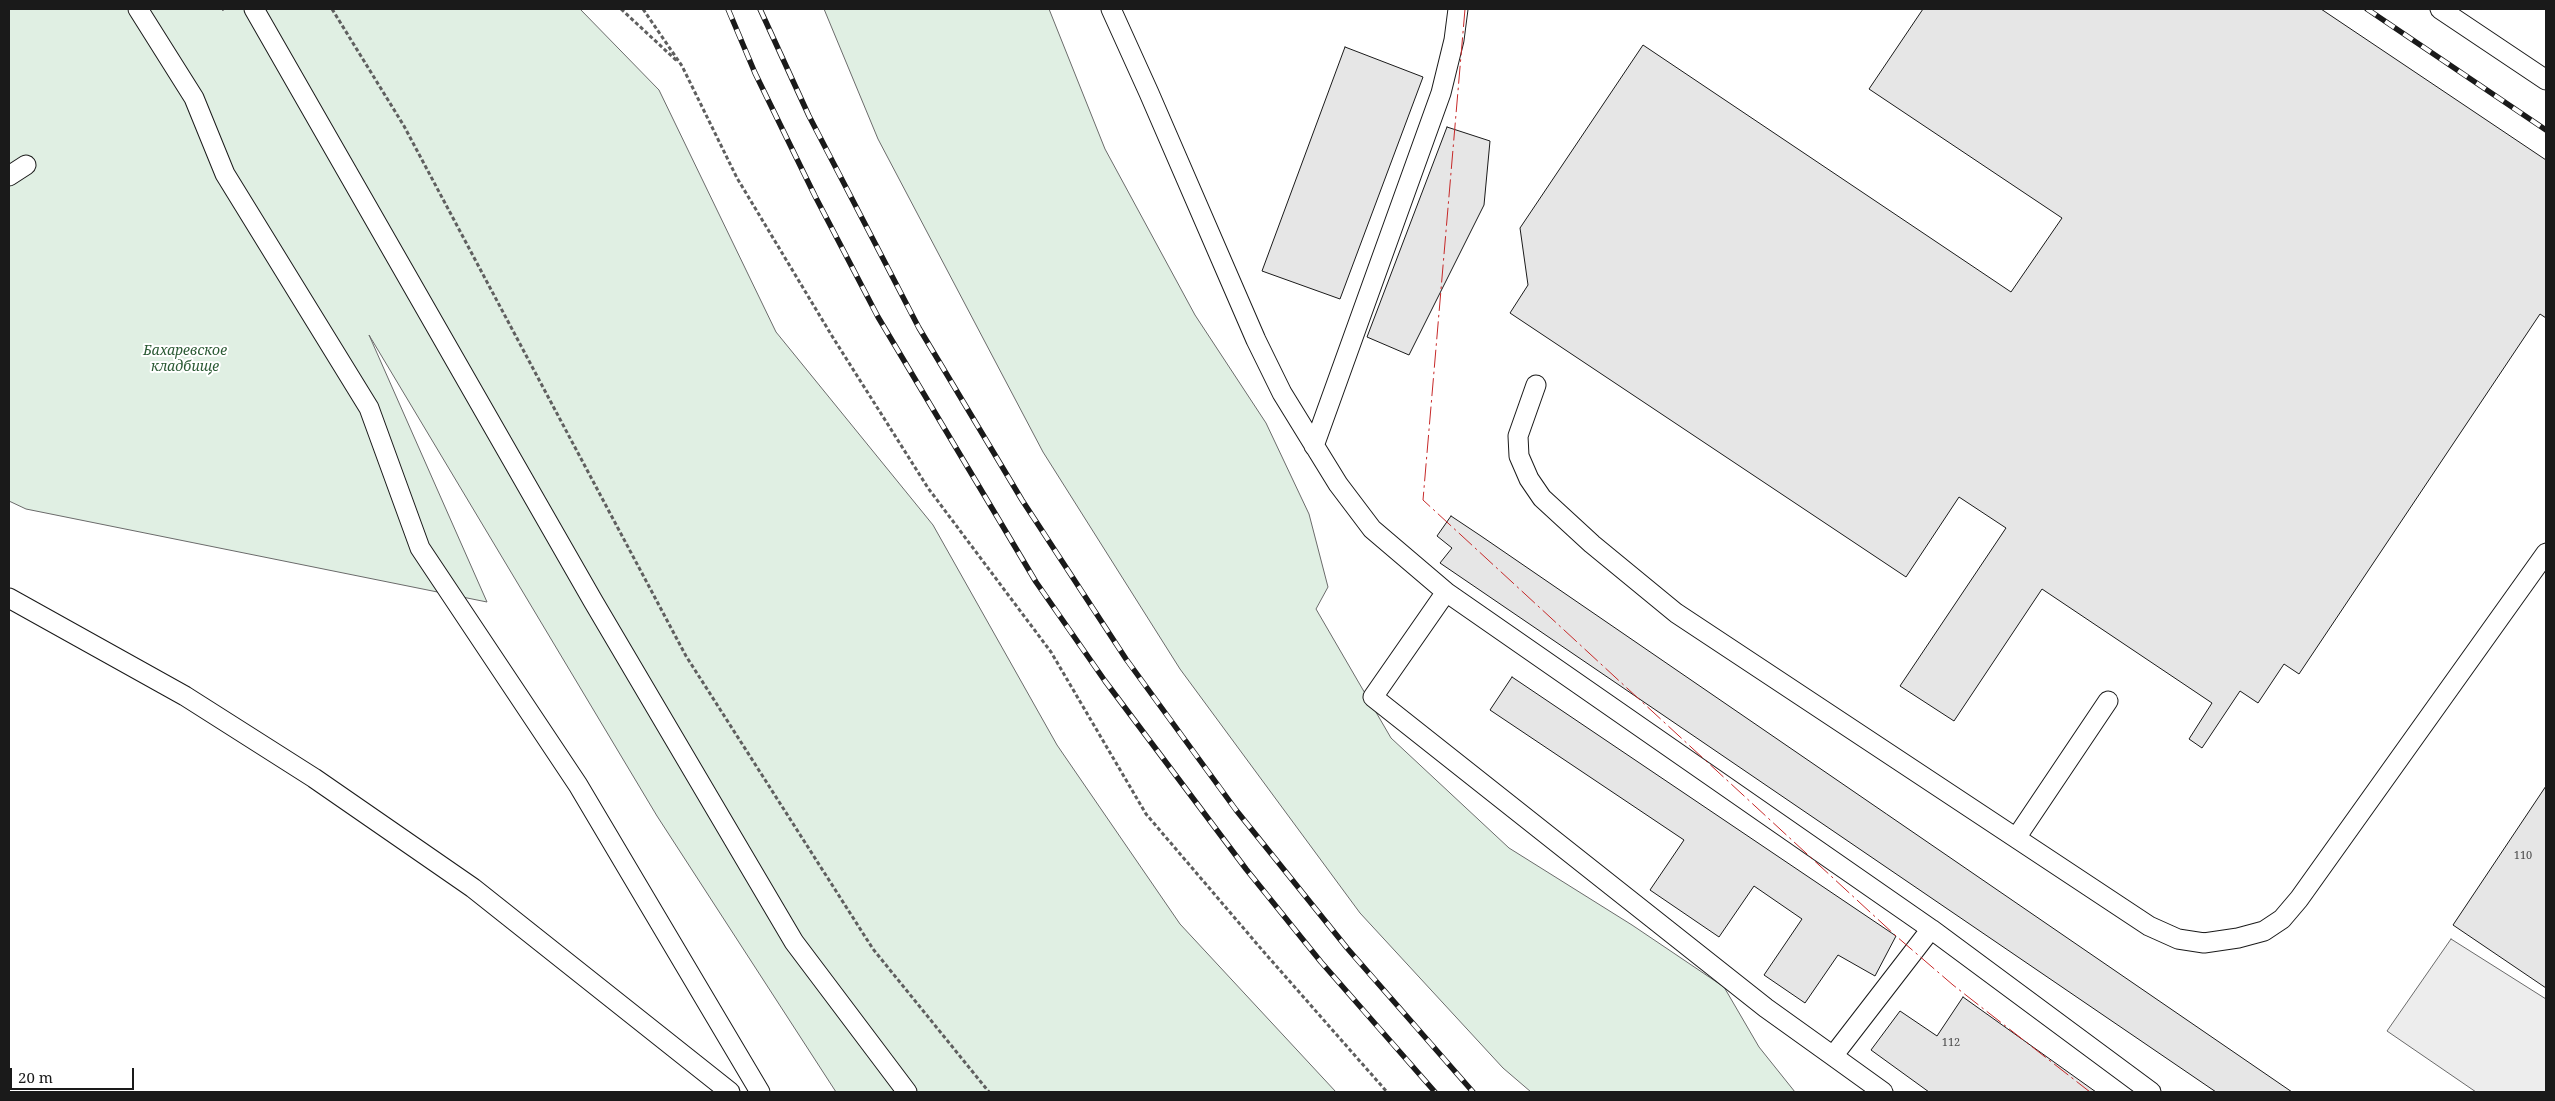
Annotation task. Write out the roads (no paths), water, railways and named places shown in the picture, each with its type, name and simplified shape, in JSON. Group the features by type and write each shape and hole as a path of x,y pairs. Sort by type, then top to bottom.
{"lane":[{"path":"138,9 194,98 224,174 369,408 420,548 578,785 760,1092"},
{"path":"254,9 588,593 794,942 908,1092"},
{"path":"1110,9 1149,93 1256,340 1282,393 1338,484 1372,529 1446,592 1932,928 2151,1092"},
{"path":"1314,446 1441,93 1454,40 1458,9"},
{"path":"2440,9 2546,80"},
{"path":"9,176 26,164"},
{"path":"1536,385 1518,436 1519,456 1529,479 1542,498 1592,544 1676,613 2149,926 2178,939 2204,942 2238,938 2264,931 2282,919 2299,899 2546,552"},
{"path":"1446,592 1373,697 1766,1008 1883,1092"},
{"path":"9,598 185,696 314,778 473,888 730,1092"},
{"path":"2016,838 2108,701"},
{"path":"1833,1056 1932,928"}],"railway":[{"path":"728,9 755,73 815,196 878,317 1036,582 1105,681 1246,869 1321,962 1435,1092"},
{"path":"760,9 809,116 919,328 1022,500 1126,659 1236,810 1347,948 1473,1092"},
{"path":"2367,9 2546,130"}],"park label":[{"name":"Бахаревское кладбище","path":"185,360"}]}
